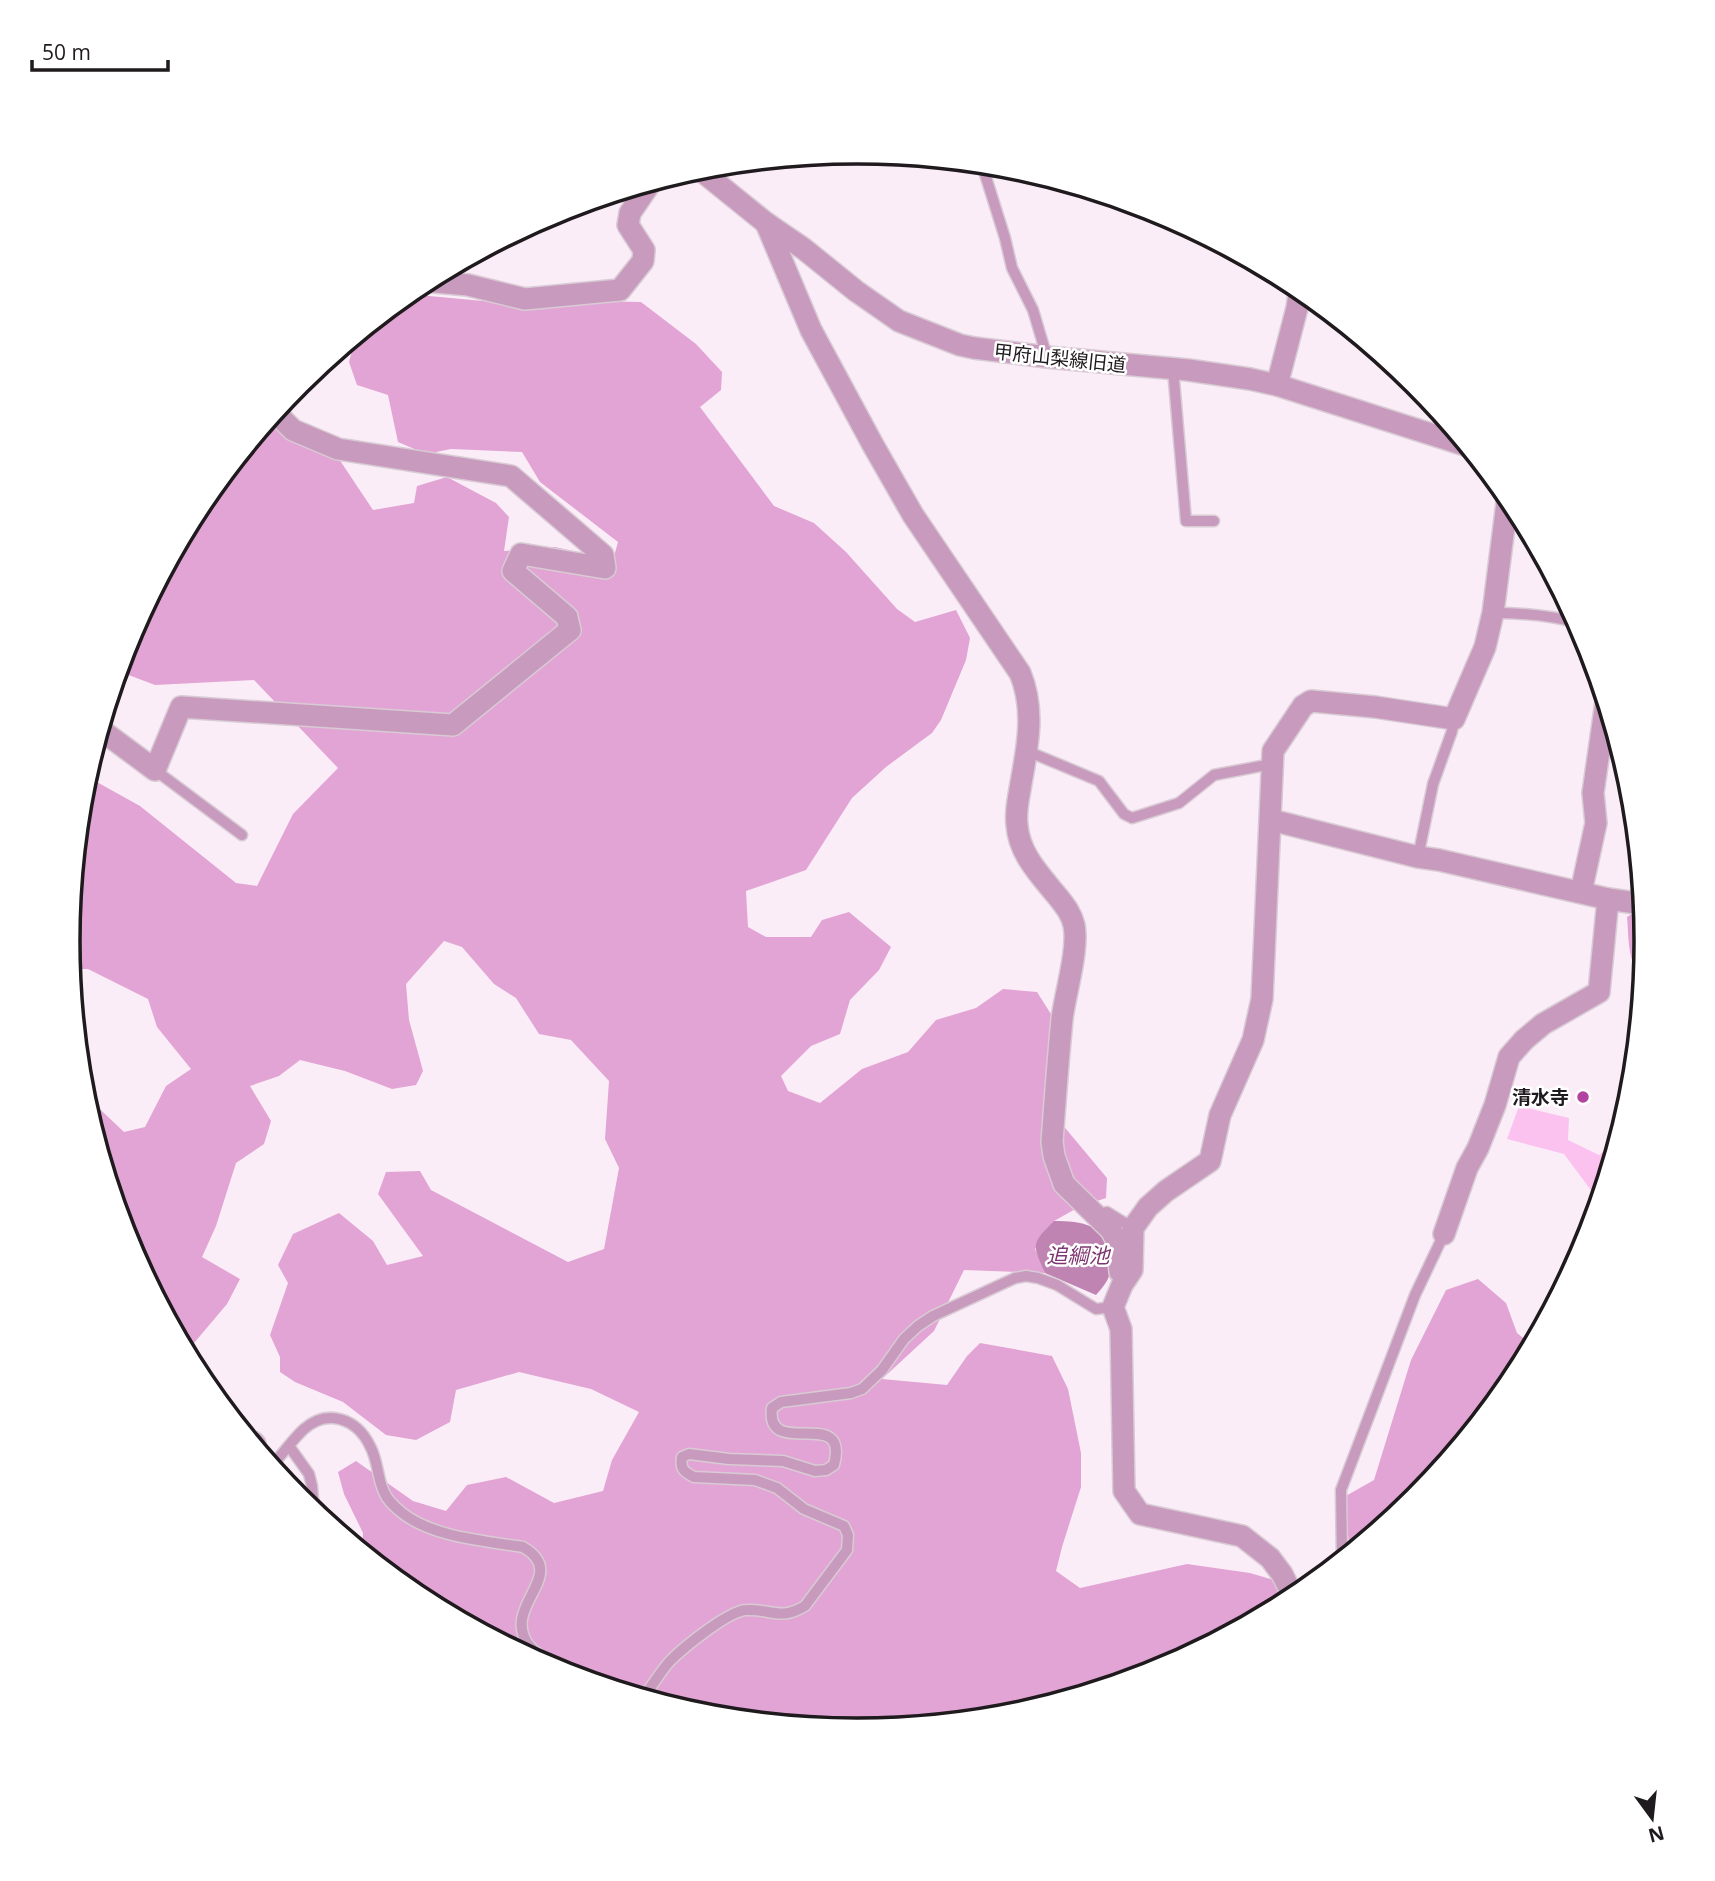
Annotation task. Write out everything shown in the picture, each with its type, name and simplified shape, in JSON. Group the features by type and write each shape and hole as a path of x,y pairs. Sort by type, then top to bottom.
{"street":[{"name":"甲府山梨線旧道","path":"710,177 766,223 899,321 960,345 1250,379 1453,441"},
{"path":"444,283 468,285 525,299 620,290 643,261 644,250 628,225 630,213 643,194"},
{"path":"766,223 811,330 873,445 913,515 1020,673 1027,690 1030,715 1016,815 1017,832 1022,848 1032,864 1070,912 1074,928 1074,948 1062,1018 1052,1142 1054,1156 1064,1184 1111,1230 1117,1241 1122,1285"},
{"path":"1277,386 1298,300"},
{"path":"108,735 155,770 181,707 453,725 570,630 567,617 513,571 521,554 605,568 603,555 511,476 338,449 293,430 282,419"},
{"path":"1288,1587 1270,1558 1242,1536 1140,1514 1124,1491 1121,1329 1113,1307 1132,1270 1133,1228 1148,1207 1166,1191 1210,1161 1220,1115 1253,1040 1262,999 1273,751 1303,706 1311,701 1454,719 1485,647 1493,613 1506,512"},
{"path":"1581,892 1596,823 1593,793 1603,723"},
{"path":"1270,820 1418,857 1439,859 1633,903"},
{"path":"1444,1234 1467,1168 1495,1105 1509,1057 1543,1024 1599,992 1608,899"}],"lane":[{"path":"985,174 1012,268 1032,310 1047,357"},
{"path":"1173,369 1186,521 1214,521"},
{"path":"1493,613 1519,612 1564,619"},
{"path":"1418,857 1433,784 1454,719"},
{"path":"1027,751 1100,781 1124,814 1132,818 1180,803 1214,775 1272,764"},
{"path":"155,770 242,835"},
{"path":"1096,1215 1107,1212 1133,1228"},
{"path":"1342,1548 1341,1490 1415,1295 1444,1234"},
{"path":"649,1689 682,1649 732,1613 746,1609 781,1615 795,1612 805,1606 847,1550 848,1535 844,1526 804,1509 777,1488 755,1480 694,1477 685,1473 681,1465 682,1457 689,1454 783,1461 815,1471 826,1470 834,1465 836,1455 836,1447 831,1439 821,1434 781,1432 774,1426 772,1408 781,1402 851,1393 862,1389 882,1370 904,1339 918,1326 933,1316 1015,1278 1026,1276 1057,1285 1096,1309 1113,1307"},
{"path":"278,1458 305,1428 320,1420 332,1417 341,1419 363,1433 371,1447 386,1497 410,1519 426,1528 523,1547 531,1552 538,1559 541,1570 540,1579 523,1611 521,1621 528,1643"},
{"path":"289,1446 309,1474 313,1494"}],"shaded area":[{"path":"424,295 526,305 587,301 641,302 696,344 722,372 721,390 700,407 774,506 814,523 846,552 897,609 915,622 956,610 970,638 966,660 941,720 932,733 886,767 852,798 806,870 746,891 748,927 766,937 811,937 822,920 849,912 891,947 879,970 850,1000 840,1034 811,1046 781,1076 788,1091 820,1103 862,1069 908,1052 936,1020 976,1008 1003,989 1037,992 1056,1022 1051,1111 1107,1178 1106,1198 1079,1207 1054,1221 1035,1249 1045,1273 964,1270 934,1331 882,1379 947,1385 967,1356 980,1343 1052,1356 1068,1389 1081,1453 1081,1487 1056,1571 1080,1588 1187,1564 1250,1573 1292,1585 1246,1613 1155,1658 1059,1691 959,1711 858,1718 756,1711 706,1703 608,1676 514,1637 426,1587 384,1557 363,1539 363,1533 344,1494 338,1472 356,1461 413,1501 446,1511 467,1485 506,1477 554,1503 603,1491 612,1460 639,1412 591,1389 519,1372 456,1390 450,1422 416,1440 386,1435 343,1402 295,1382 280,1372 280,1357 270,1335 288,1283 278,1265 293,1234 339,1213 373,1241 387,1265 423,1256 378,1194 386,1172 420,1171 431,1190 568,1262 604,1249 619,1168 605,1139 609,1081 571,1040 539,1034 516,998 494,984 462,947 444,941 406,984 409,1020 423,1071 416,1085 392,1089 345,1071 300,1060 279,1076 250,1086 271,1121 264,1144 236,1163 216,1226 202,1257 240,1279 227,1304 194,1343 161,1284 140,1238 122,1190 99,1108 124,1132 145,1127 166,1086 191,1069 157,1027 148,999 88,969 81,969 82,890 97,782 140,806 236,883 257,886 293,814 338,768 254,680 155,685 128,675 161,597 211,509 277,424 339,459 373,510 414,503 417,486 447,477 496,503 509,517 504,551 555,547 613,560 618,542 540,482 522,452 451,449 426,454 398,442 388,395 357,385 349,362 352,350"},
{"path":"1633,913 1634,965 1631,958 1627,917"},
{"path":"1519,1106 1569,1118 1568,1140 1599,1155 1606,1150 1592,1192 1564,1154 1507,1139"},
{"path":"1478,1279 1506,1303 1517,1333 1524,1339 1474,1414 1442,1453 1407,1490 1349,1542 1344,1497 1374,1480 1411,1360 1446,1290"}],"water":[{"name":"追綱池","path":"1054,1221 1075,1222 1093,1227 1105,1239 1109,1274 1096,1295 1045,1273 1036,1245"}],"place":[{"name":"清水寺","path":"1583,1097"}]}
